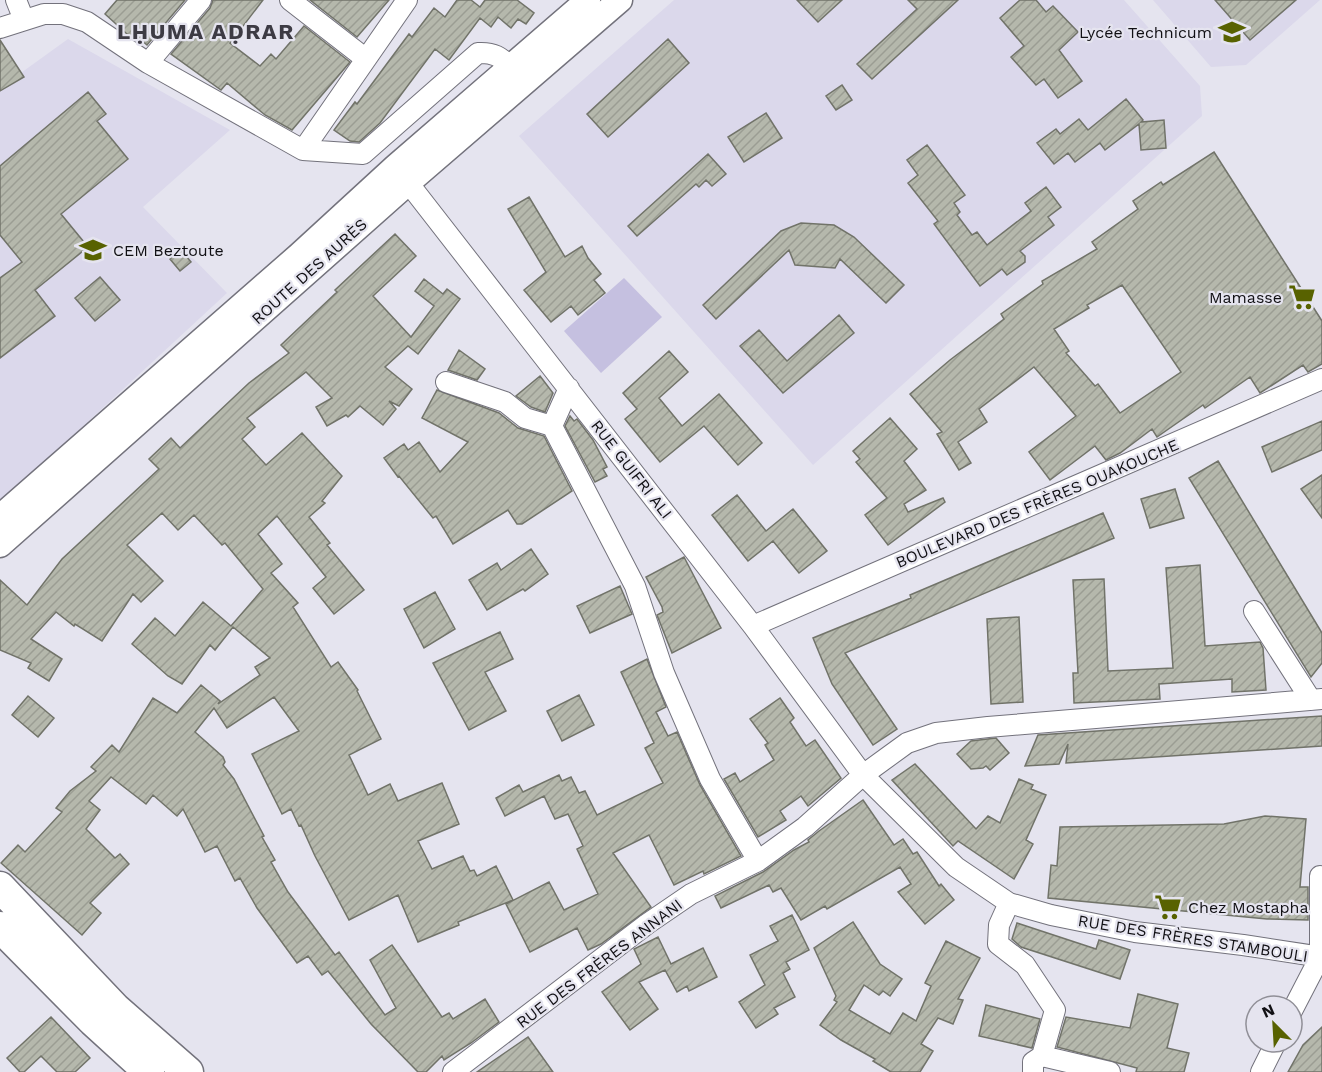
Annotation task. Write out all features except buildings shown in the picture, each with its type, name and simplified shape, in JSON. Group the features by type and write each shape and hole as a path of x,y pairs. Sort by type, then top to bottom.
{"main road":[{"path":"0,887 148,1072"},
{"path":"3,918 104,1015 188,1072"}],"street":[{"path":"16,0 24,20"},
{"path":"148,63 201,0"},
{"path":"290,0 366,59"},
{"path":"303,150 407,0"},
{"name":"ROUTE DES AURÈS","path":"0,544 402,175 512,67 588,0"},
{"name":"ROUTE DES AURÈS","path":"0,517 298,256 620,0"},
{"path":"0,28 44,15 63,14 87,22 148,63 303,150 363,154 478,53 491,52 512,67"},
{"name":"RUE GUIFRI ALI","path":"402,175 753,626 863,775"},
{"name":"BOULEVARD DES FRÈRES OUAKOUCHE","path":"753,626 1322,380"},
{"path":"446,382 505,402 525,418 552,426 635,586 664,672 710,779 758,861"},
{"path":"552,426 569,388"},
{"path":"1254,610 1316,700"},
{"name":"RUE DES FRÈRES ANNANI","path":"453,1072 647,924 682,900 758,861 805,827 863,775 907,743 936,733 988,726 1316,700"},
{"name":"RUE DES FRÈRES STAMBOULI","path":"863,775 956,867 1009,903 1051,915 1135,932 1321,957"},
{"path":"1301,994 1321,957 1320,876"},
{"path":"1009,903 999,925 998,945 1025,965 1055,1010 1037,1064 1110,1072"},
{"path":"1262,1072 1270,1054"}],"shaded area":[{"path":"674,0 1124,0 1200,86 1202,116 813,465 519,136"},
{"name":"Lycée Technicum","path":"1153,0 1320,0 1246,65 1211,67"},
{"name":"CEM Beztoute","path":"68,39 230,130 143,207 227,293 0,503 0,88"},
{"path":"624,278 662,317 601,373 564,331"}],"place":[{"name":"Lycée Technicum","path":"1232,32"},
{"name":"CEM Beztoute","path":"93,250"},
{"name":"Mamasse","path":"1302,297"},
{"name":"Chez Mostapha","path":"1168,907"}],"district":[{"name":"LḤUMA AḌRAR","path":"206,31"}]}
